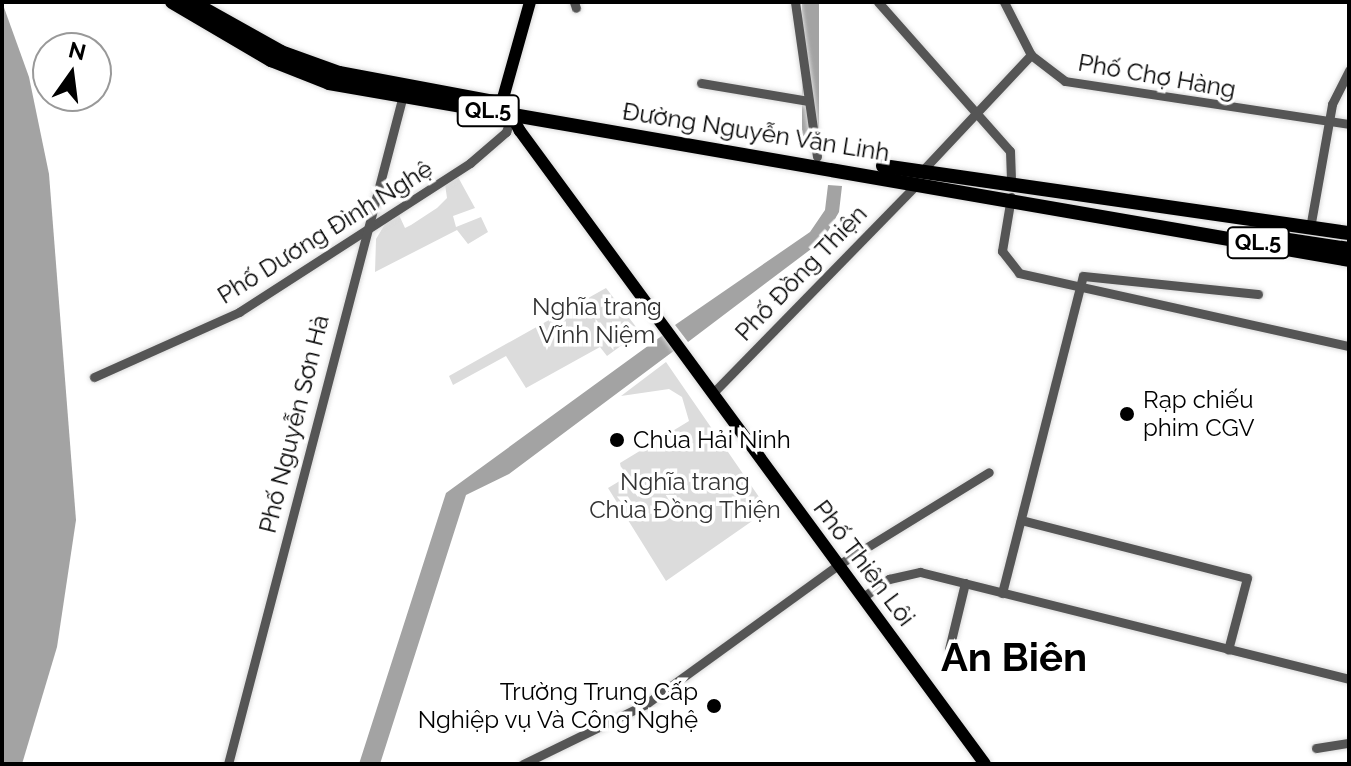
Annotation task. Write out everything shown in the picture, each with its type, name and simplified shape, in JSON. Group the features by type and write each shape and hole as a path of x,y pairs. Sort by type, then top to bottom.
{"highway":[{"name":"Đường Nguyễn Văn Linh","path":"172,2 271,60 329,83 508,109 1169,217 1349,260"},
{"name":"Đường Nguyễn Văn Linh","path":"192,2 281,52 339,73 508,109"},
{"name":"Đường Nguyễn Văn Linh","path":"1169,217 1349,233"},
{"name":"QL.5","path":"1169,217 1349,241"},
{"name":"QL.5","path":"1169,217 1349,249"}],"main road":[{"path":"508,109 530,2"},
{"name":"Phố Thiên Lôi","path":"508,109 985,764"}],"street":[{"path":"795,2 808,101 820,160"},
{"path":"878,2 1013,155 1005,262 1077,289 1349,346"},
{"path":"920,177 1031,55 1004,2"},
{"name":"Phố Chợ Hàng","path":"1031,55 1080,85 1349,124"},
{"path":"1310,228 1329,122 1349,70"},
{"path":"701,83 808,101"},
{"name":"Phố Nguyễn Sơn Hà","path":"228,764 362,233 403,95"},
{"name":"Phố Dương Đình Nghệ","path":"94,377 239,312 362,233 470,163 506,132 508,109"},
{"name":"Phố Đồng Thiện","path":"713,393 920,177"},
{"path":"1002,593 1077,289 1087,274 1258,294"},
{"path":"523,764 646,704 838,565 989,472"},
{"path":"1021,520 1247,578 1228,650"},
{"path":"863,597 889,579 920,572 1349,679"},
{"path":"949,649 965,583"},
{"path":"1316,748 1349,743"}],"green space":[{"path":"458,177 475,208 453,216 456,227 481,217 488,232 468,244 457,230 375,272 376,239 385,224 399,215 405,228 411,225 447,198 445,184"},
{"name":"Nghĩa trang Vĩnh Niệm","path":"606,288 640,332 607,356 600,347 526,388 506,356 453,385 449,376"},
{"name":"Nghĩa trang Chùa Đồng Thiện","path":"666,362 768,510 666,581 608,488 623,479 620,463 689,421 682,397 669,389 621,396"}],"shaded area":[{"path":"2,2 29,77 32,112 36,112 49,174 76,520 57,647 22,764 2,764"},
{"path":"802,2 819,2 819,141 802,141"},
{"path":"828,185 842,186 839,212 823,240 688,342 675,325 810,232 825,210"},
{"path":"663,335 675,350 509,474 466,495 380,764 359,764 446,493"}],"place":[{"name":"Rạp chiếu phim CGV","path":"1127,414"},
{"name":"Chùa Hải Ninh","path":"617,440"},
{"name":"Trường Trung Cấp Nghiệp vụ Và Công Nghệ","path":"714,706"}],"district":[{"name":"An Biên","path":"1014,657"}]}
